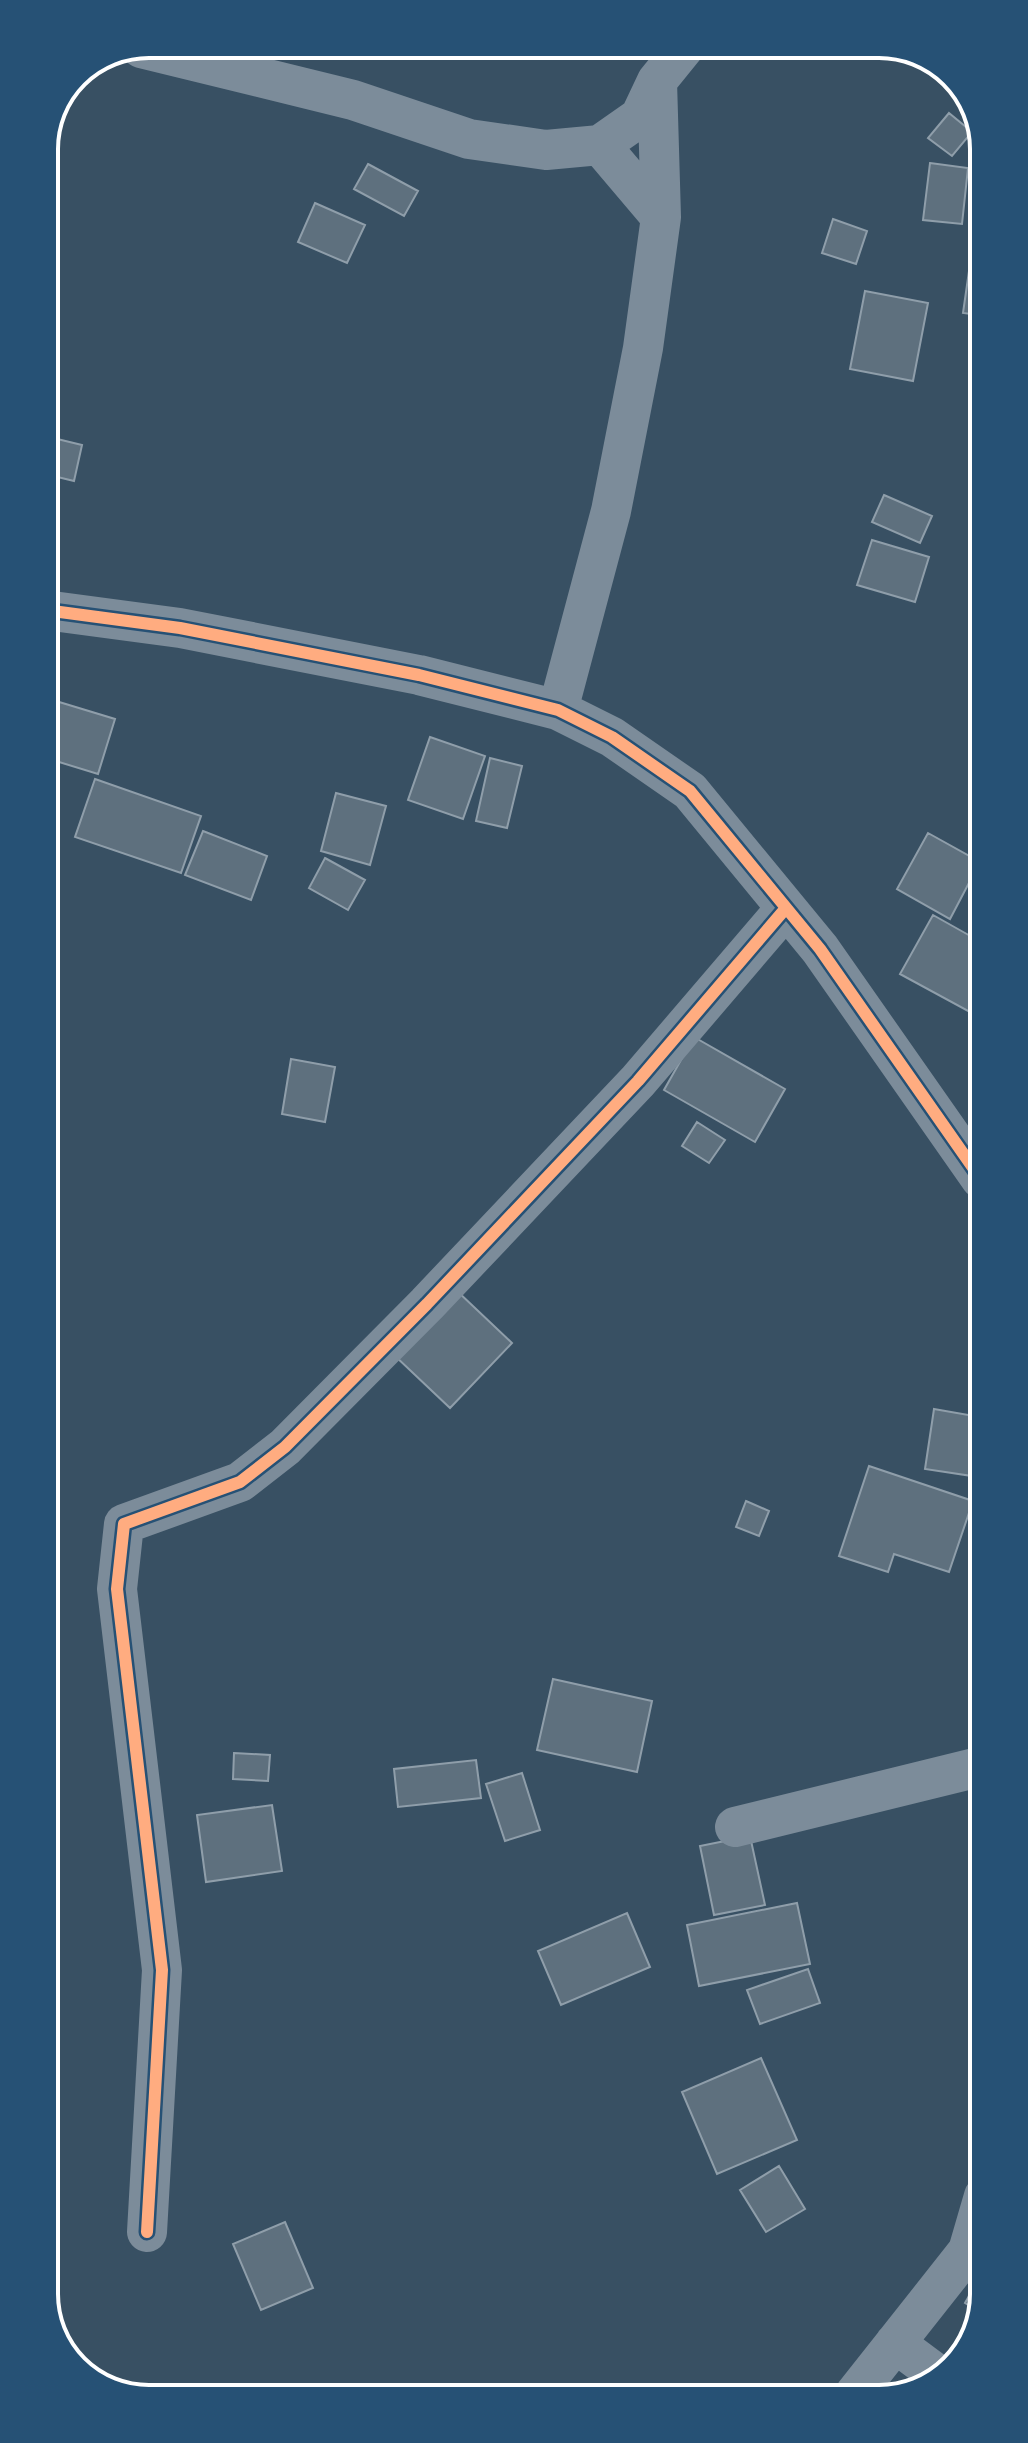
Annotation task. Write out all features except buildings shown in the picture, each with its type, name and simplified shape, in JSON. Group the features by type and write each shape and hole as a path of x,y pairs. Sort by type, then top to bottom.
{"street":[{"path":"182,58 353,100 469,139 546,150 600,145 640,117 657,81 676,58"},
{"path":"558,710 611,511 643,348 661,217 657,81"},
{"path":"600,145 661,217"},
{"path":"58,612 180,628 419,675 558,710 612,737 690,791 820,949 970,1144"},
{"path":"147,2232 162,1970 117,1589 124,1524 240,1482 285,1447 427,1304 638,1081 786,908"},
{"path":"735,1827 970,1769"},
{"path":"862,2385 968,2251 970,2244"},
{"path":"895,2343 930,2369"}],"cycle path":[{"path":"58,612 180,628 419,675 558,710 612,737 690,791 820,949 970,1163"},
{"path":"147,2232 162,1970 117,1589 124,1524 240,1482 285,1447 427,1304 638,1081 786,908"}]}
